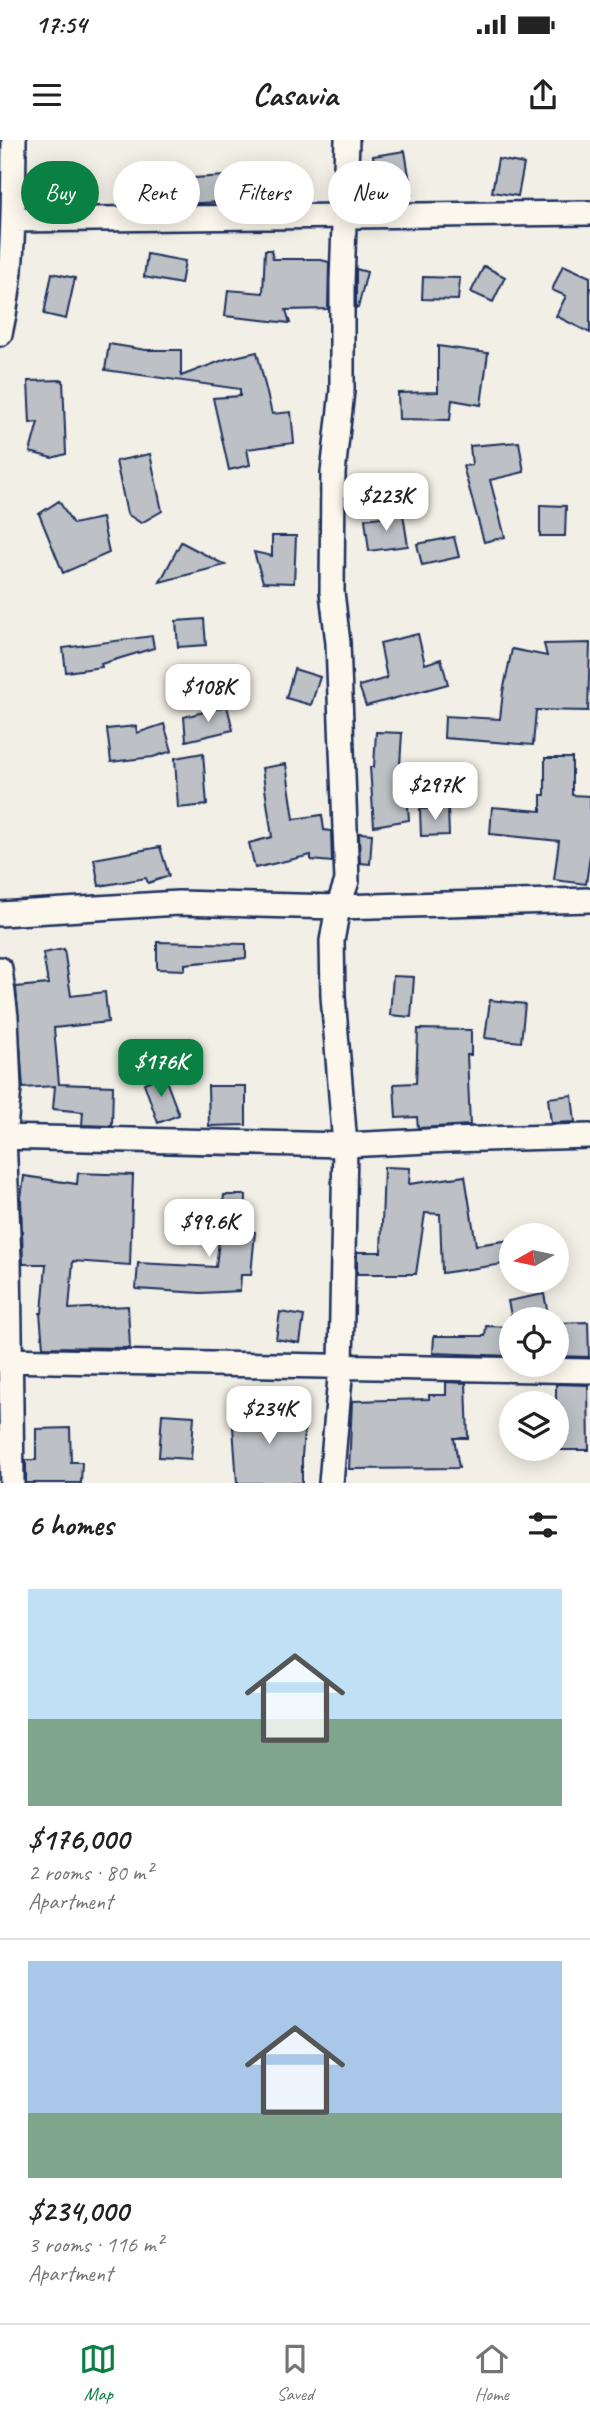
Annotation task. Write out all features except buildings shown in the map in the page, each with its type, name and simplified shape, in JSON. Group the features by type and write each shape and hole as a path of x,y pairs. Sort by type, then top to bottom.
{"street":[{"path":"1,328 11,279 14,140"},
{"path":"347,140 347,161"},
{"path":"411,215 590,213"},
{"path":"14,220 328,216"},
{"path":"331,1483 341,1366 345,1145 332,955 338,907 347,881 338,643 332,592 333,473 342,391 342,282 346,224"},
{"path":"0,914 178,903 338,907 590,900"},
{"path":"0,969 6,1017 9,1088 2,1137 6,1360 12,1483"},
{"path":"2,1137 345,1145 450,1139 590,1136"},
{"path":"6,1360 590,1371"}]}
